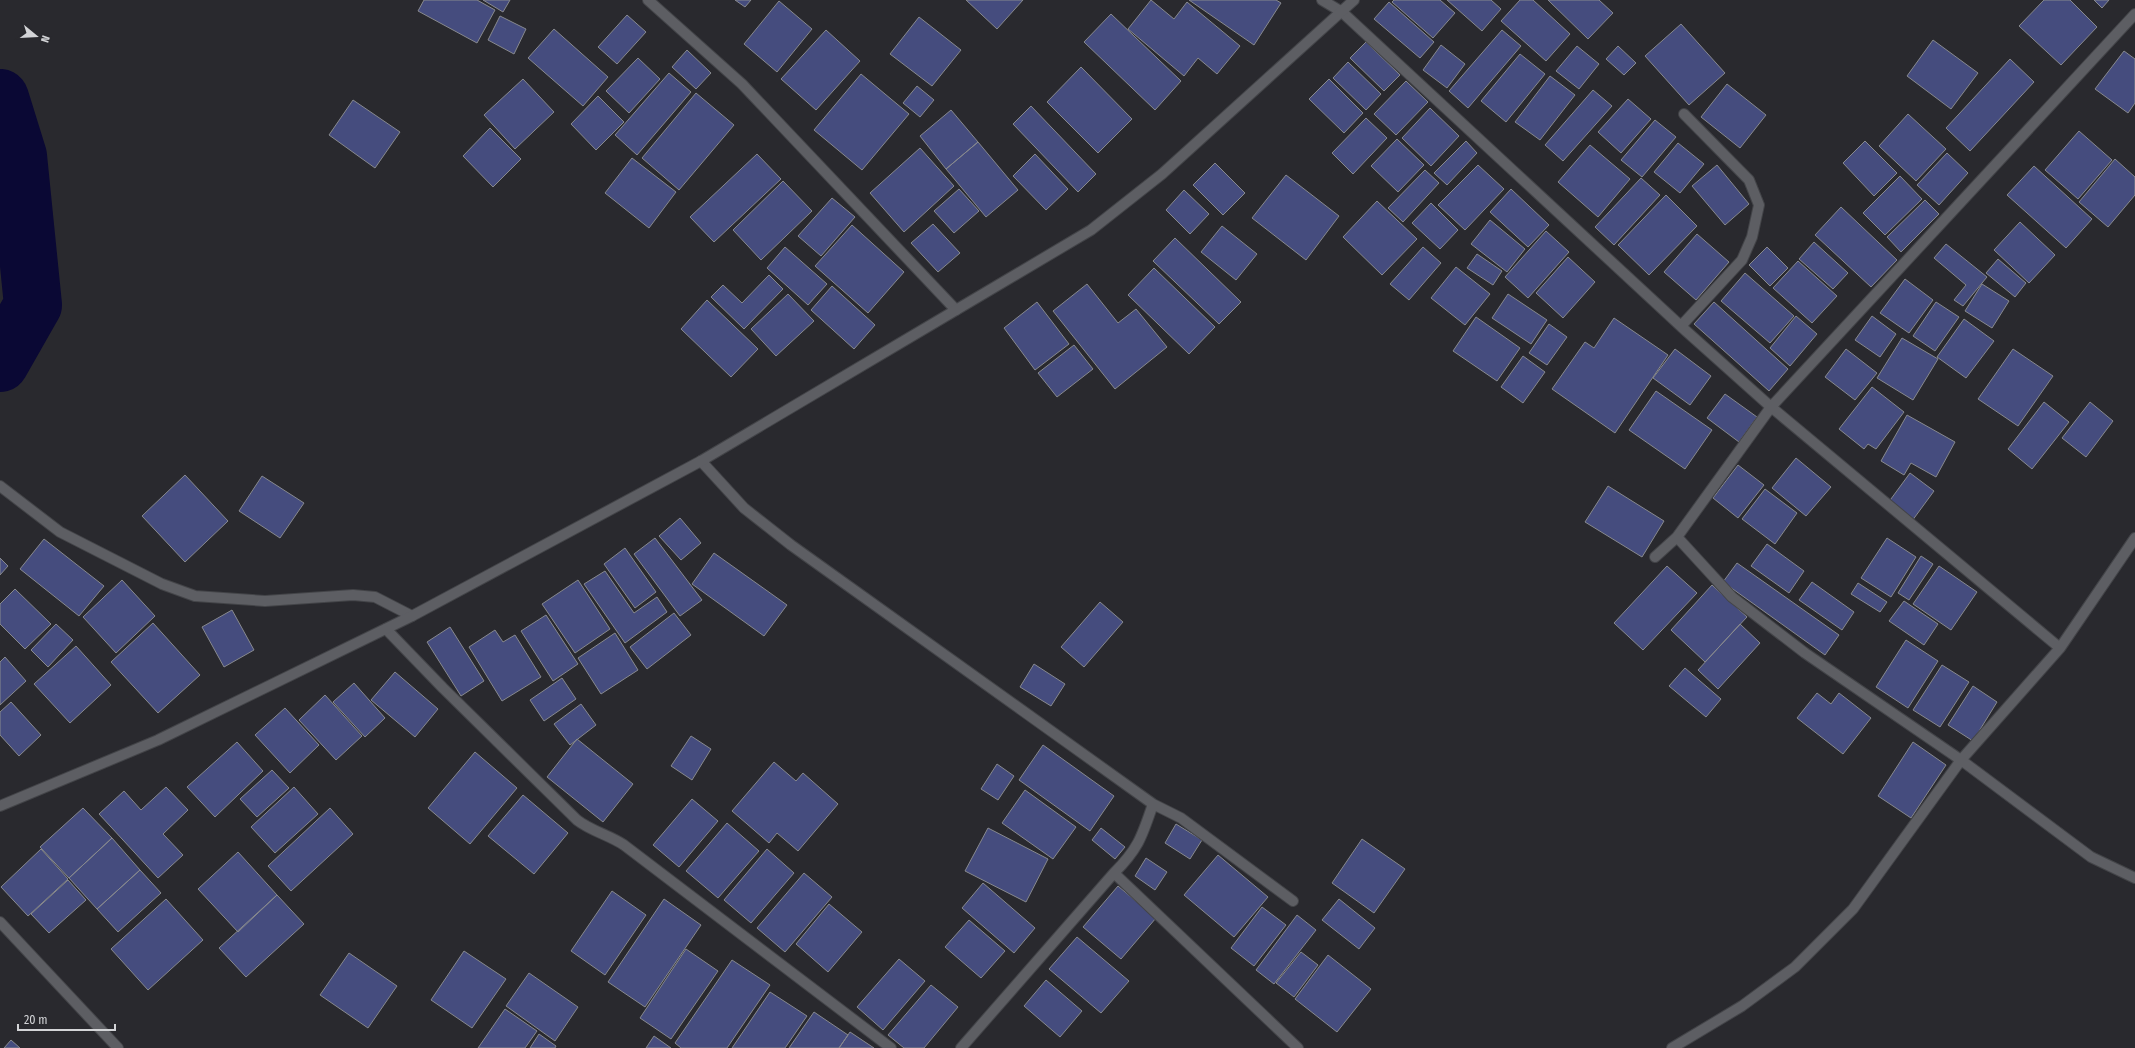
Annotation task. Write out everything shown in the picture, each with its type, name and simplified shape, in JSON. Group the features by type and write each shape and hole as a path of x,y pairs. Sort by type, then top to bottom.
{"street":[{"path":"648,0 742,84 956,310"},
{"path":"1322,0 1342,12 1681,326 1771,407 2060,648"},
{"path":"0,806 158,740 412,616 701,461 956,310 1096,226 1162,174 1354,0"},
{"path":"1656,557 1676,537 1771,407 2135,14"},
{"path":"1681,326 1742,260 1752,237 1760,206 1749,180 1684,114"},
{"path":"701,461 744,508 791,545 1153,804 1181,818 1294,902"},
{"path":"0,486 60,532 162,584 195,596 265,601 353,595 375,598 412,616"},
{"path":"1676,537 1732,597 1805,653 1961,760 2091,857 2135,878"},
{"path":"1672,1048 1742,1006 1795,968 1853,909 1961,760 2060,648 2135,538"},
{"path":"386,629 443,688 577,820 585,826 609,835 624,845 891,1048"},
{"path":"961,1048 1114,873 1130,857 1139,843 1153,804"},
{"path":"1114,873 1298,1048"},
{"path":"0,922 118,1048"}],"building":[{"path":"424,0 477,0 495,10 477,43 418,11"},
{"path":"483,0 510,0 503,12"},
{"path":"735,0 751,0 745,7"},
{"path":"966,0 1023,0 997,29"},
{"path":"1151,0 1174,19 1187,2 1240,46 1217,74 1198,58 1184,76 1128,29"},
{"path":"1189,0 1276,0 1281,3 1254,45"},
{"path":"1394,0 1440,0 1455,13 1433,38 1392,2"},
{"path":"1447,0 1491,0 1501,9 1482,31"},
{"path":"1520,0 1533,0 1570,34 1546,61 1501,21"},
{"path":"1548,0 1599,0 1613,13 1588,39"},
{"path":"2044,0 2070,0 2097,27 2061,65 2019,26"},
{"path":"2094,0 2109,0 2102,8"},
{"path":"779,1 812,29 777,72 744,44"},
{"path":"1389,2 1434,42 1420,58 1374,19"},
{"path":"1111,14 1181,81 1155,110 1084,42"},
{"path":"627,15 646,32 617,64 598,47"},
{"path":"500,16 526,29 514,54 488,40"},
{"path":"919,17 961,50 932,86 890,54"},
{"path":"1681,24 1725,73 1689,105 1645,56"},
{"path":"554,29 608,77 583,106 528,58"},
{"path":"826,30 860,61 816,110 781,79"},
{"path":"1502,30 1521,46 1468,108 1449,91"},
{"path":"1933,40 1978,73 1951,109 1907,76"},
{"path":"1366,42 1400,75 1384,91 1350,58"},
{"path":"1441,45 1465,64 1447,88 1423,70"},
{"path":"1577,46 1599,64 1579,89 1556,71"},
{"path":"1618,46 1636,63 1624,75 1606,59"},
{"path":"687,50 711,73 696,89 672,67"},
{"path":"2124,51 2135,59 2135,103 2128,113 2095,89"},
{"path":"1520,54 1545,74 1506,122 1481,101"},
{"path":"638,58 660,79 629,113 606,91"},
{"path":"2010,59 2034,82 1970,151 1946,128"},
{"path":"1348,62 1381,94 1366,110 1333,78"},
{"path":"1081,67 1132,119 1098,153 1047,102"},
{"path":"669,73 691,92 637,155 615,135"},
{"path":"861,74 909,114 862,170 814,130"},
{"path":"1550,76 1575,95 1540,140 1515,122"},
{"path":"523,79 554,112 515,149 484,115"},
{"path":"1329,79 1363,113 1344,133 1309,99"},
{"path":"1406,81 1428,102 1396,135 1374,114"},
{"path":"1727,84 1766,115 1740,148 1701,117"},
{"path":"917,86 934,100 920,117 903,103"},
{"path":"1593,90 1612,106 1563,161 1545,145"},
{"path":"696,93 734,125 679,190 642,158"},
{"path":"598,96 624,122 596,150 571,124"},
{"path":"1628,99 1651,119 1621,153 1598,132"},
{"path":"353,100 400,132 375,168 329,135"},
{"path":"1031,106 1096,174 1078,192 1013,124"},
{"path":"1430,108 1459,136 1431,166 1402,138"},
{"path":"951,110 978,142 946,169 920,136"},
{"path":"1908,114 1946,149 1916,181 1879,146"},
{"path":"1366,118 1387,138 1353,174 1332,153"},
{"path":"1655,120 1676,137 1642,177 1621,160"},
{"path":"490,128 521,159 493,187 463,156"},
{"path":"2079,131 2112,160 2078,199 2045,170"},
{"path":"1397,139 1424,165 1398,192 1371,166"},
{"path":"1466,141 1477,153 1447,185 1434,173"},
{"path":"1865,141 1897,173 1874,196 1843,163"},
{"path":"978,142 1018,190 986,217 946,169"},
{"path":"1678,143 1704,164 1680,193 1654,172"},
{"path":"1590,145 1630,179 1598,217 1558,182"},
{"path":"920,148 954,186 904,232 870,193"},
{"path":"1947,153 1968,173 1939,205 1917,185"},
{"path":"757,154 781,179 714,242 690,217"},
{"path":"1035,154 1068,189 1046,210 1013,176"},
{"path":"632,158 676,192 649,228 605,193"},
{"path":"2115,159 2135,177 2135,195 2108,227 2079,202"},
{"path":"1215,163 1245,193 1223,215 1193,185"},
{"path":"1478,165 1504,189 1465,230 1438,205"},
{"path":"1717,165 1749,204 1725,225 1692,186"},
{"path":"2034,166 2092,219 2066,248 2007,195"},
{"path":"1425,170 1439,183 1403,222 1388,208"},
{"path":"1286,175 1339,216 1306,260 1252,218"},
{"path":"1900,176 1922,199 1885,235 1863,213"},
{"path":"1641,178 1660,195 1614,245 1595,227"},
{"path":"783,181 812,211 761,260 733,230"},
{"path":"959,189 979,211 954,233 934,211"},
{"path":"1511,189 1549,225 1528,247 1490,212"},
{"path":"1184,190 1209,214 1190,234 1166,210"},
{"path":"1666,195 1697,226 1649,275 1618,245"},
{"path":"832,198 855,217 821,256 798,236"},
{"path":"1925,200 1939,214 1901,252 1887,237"},
{"path":"1377,201 1417,239 1382,275 1343,237"},
{"path":"1431,203 1458,230 1440,249 1412,223"},
{"path":"1841,207 1897,260 1871,287 1815,235"},
{"path":"1490,220 1525,249 1507,272 1471,244"},
{"path":"2020,222 2055,255 2029,283 1994,250"},
{"path":"933,224 960,253 938,272 911,243"},
{"path":"852,225 904,272 868,313 815,266"},
{"path":"1222,226 1257,254 1236,280 1201,252"},
{"path":"1546,231 1569,252 1528,298 1505,277"},
{"path":"1697,234 1729,262 1696,300 1664,272"},
{"path":"1175,238 1241,302 1219,324 1153,261"},
{"path":"1814,242 1848,273 1833,289 1799,259"},
{"path":"1946,244 1987,277 1963,306 1954,300 1966,285 1934,258"},
{"path":"785,247 827,284 808,305 767,268"},
{"path":"1423,247 1441,263 1409,300 1390,284"},
{"path":"1767,247 1788,268 1770,286 1749,265"},
{"path":"1477,254 1502,271 1493,285 1467,268"},
{"path":"1568,257 1595,282 1563,318 1536,293"},
{"path":"1998,259 2026,283 2015,297 1986,273"},
{"path":"1798,261 1837,296 1812,323 1773,288"},
{"path":"1456,267 1490,294 1465,325 1431,298"},
{"path":"1154,268 1215,327 1189,354 1128,295"},
{"path":"1745,273 1794,316 1770,343 1721,301"},
{"path":"769,275 783,289 744,329 711,297 723,285 742,303"},
{"path":"1905,279 1933,300 1909,333 1880,313"},
{"path":"1087,284 1118,323 1136,309 1167,347 1115,389 1053,311"},
{"path":"1982,284 2009,301 1992,328 1965,311"},
{"path":"832,286 875,325 854,349 811,310"},
{"path":"788,294 814,321 776,356 751,329"},
{"path":"1508,294 1547,320 1531,344 1492,318"},
{"path":"707,300 758,349 731,377 681,329"},
{"path":"1037,302 1069,344 1035,370 1004,328"},
{"path":"1714,302 1788,369 1769,391 1694,324"},
{"path":"1936,302 1959,317 1935,351 1913,336"},
{"path":"1796,316 1817,334 1790,366 1770,348"},
{"path":"1872,316 1896,334 1880,357 1855,340"},
{"path":"1476,317 1520,348 1497,381 1453,351"},
{"path":"1614,318 1668,355 1615,433 1552,389 1585,342 1594,348"},
{"path":"1964,319 1994,341 1966,378 1937,357"},
{"path":"1549,324 1567,337 1547,365 1529,353"},
{"path":"1902,338 1938,359 1913,400 1877,378"},
{"path":"1074,345 1093,369 1057,397 1038,373"},
{"path":"1675,349 1711,376 1690,405 1653,378"},
{"path":"1846,349 1877,373 1855,400 1825,377"},
{"path":"2013,349 2053,376 2018,426 1978,399"},
{"path":"1523,356 1545,372 1523,403 1501,387"},
{"path":"1872,387 1904,412 1876,449 1868,444 1864,449 1839,429"},
{"path":"1656,391 1712,430 1685,469 1629,430"},
{"path":"1725,394 1757,417 1739,442 1707,418"},
{"path":"2044,402 2069,422 2032,469 2008,449"},
{"path":"2090,402 2113,421 2086,457 2062,438"},
{"path":"1907,415 1955,442 1936,477 1911,463 1904,475 1881,461"},
{"path":"1796,458 1831,487 1806,516 1772,488"},
{"path":"1738,465 1764,485 1738,518 1713,498"},
{"path":"1910,473 1934,491 1912,521 1888,503"},
{"path":"185,475 228,521 185,562 142,516"},
{"path":"262,476 304,503 280,538 239,511"},
{"path":"1608,486 1664,521 1642,557 1585,522"},
{"path":"1765,489 1797,513 1775,544 1742,519"},
{"path":"680,518 701,543 681,560 659,536"},
{"path":"655,538 702,600 680,616 634,554"},
{"path":"1887,538 1916,557 1891,597 1861,578"},
{"path":"44,539 104,586 79,616 20,569"},
{"path":"1767,544 1804,571 1789,593 1751,566"},
{"path":"625,548 656,592 635,608 604,564"},
{"path":"714,553 787,605 764,636 692,584"},
{"path":"1921,556 1933,564 1909,600 1898,593"},
{"path":"0,558 8,566 0,575"},
{"path":"1737,563 1839,635 1825,655 1723,582"},
{"path":"1667,566 1697,593 1643,650 1614,623"},
{"path":"1939,566 1977,592 1951,630 1913,604"},
{"path":"605,571 634,613 657,597 667,612 625,643 584,584"},
{"path":"122,580 155,616 116,653 83,617"},
{"path":"578,580 610,629 575,653 542,604"},
{"path":"1812,582 1854,612 1842,630 1799,600"},
{"path":"1858,583 1887,602 1880,612 1851,594"},
{"path":"1712,585 1747,617 1705,662 1671,630"},
{"path":"15,589 51,624 25,649 0,624 0,604"},
{"path":"1904,601 1938,624 1924,645 1889,621"},
{"path":"1100,602 1123,622 1084,667 1061,647"},
{"path":"232,610 254,650 224,667 202,627"},
{"path":"674,613 691,635 647,669 630,647"},
{"path":"546,615 578,664 553,681 521,631"},
{"path":"153,623 200,675 158,713 111,662"},
{"path":"56,624 73,640 48,667 31,650"},
{"path":"1740,624 1760,643 1718,689 1698,670"},
{"path":"450,627 484,681 461,696 427,642"},
{"path":"495,630 503,642 515,635 541,677 502,701 469,647"},
{"path":"615,633 638,670 601,694 578,658"},
{"path":"1906,640 1938,661 1908,708 1876,687"},
{"path":"76,646 111,685 70,723 34,684"},
{"path":"5,657 26,681 0,705 0,662"},
{"path":"1034,664 1065,684 1051,706 1020,687"},
{"path":"1942,665 1969,682 1940,727 1913,710"},
{"path":"1685,668 1721,699 1706,717 1669,686"},
{"path":"395,672 438,709 415,737 371,700"},
{"path":"562,678 576,699 544,721 530,700"},
{"path":"354,683 385,718 365,737 333,702"},
{"path":"1973,686 1997,702 1973,741 1948,725"},
{"path":"1817,693 1831,704 1839,693 1871,718 1843,754 1797,718"},
{"path":"325,695 362,736 336,760 299,720"},
{"path":"11,702 41,735 19,756 0,735 0,712"},
{"path":"581,704 596,725 570,745 554,724"},
{"path":"285,708 319,745 290,773 255,735"},
{"path":"691,736 711,749 692,780 671,766"},
{"path":"577,739 633,784 603,822 547,777"},
{"path":"237,742 263,771 215,817 187,787"},
{"path":"1913,742 1946,765 1911,818 1878,796"},
{"path":"1043,745 1114,796 1090,831 1019,780"},
{"path":"475,752 517,788 470,844 428,808"},
{"path":"774,762 796,781 803,773 838,804 798,851 777,833 769,843 732,811"},
{"path":"997,764 1014,776 998,800 981,789"},
{"path":"272,770 289,788 257,817 240,799"},
{"path":"166,787 188,810 163,834 183,855 158,878 99,814 124,791 141,810"},
{"path":"294,787 318,814 275,853 251,827"},
{"path":"1025,790 1076,827 1053,859 1002,823"},
{"path":"523,795 568,833 534,874 488,836"},
{"path":"692,799 718,821 679,867 653,845"},
{"path":"83,808 112,838 69,878 40,847"},
{"path":"330,808 353,834 291,891 268,866"},
{"path":"727,823 759,851 718,898 686,871"},
{"path":"1176,824 1202,840 1190,859 1165,843"},
{"path":"988,828 1048,859 1026,902 965,871"},
{"path":"1101,828 1125,847 1115,859 1092,840"},
{"path":"112,838 140,870 97,909 69,878"},
{"path":"1362,839 1405,869 1374,913 1332,883"},
{"path":"41,849 68,879 28,916 1,887"},
{"path":"767,849 794,873 751,923 724,900"},
{"path":"238,852 277,895 238,932 198,889"},
{"path":"1218,855 1268,897 1234,937 1184,895"},
{"path":"1146,858 1167,872 1155,890 1135,876"},
{"path":"140,870 161,893 118,932 97,909"},
{"path":"804,873 832,897 785,952 757,928"},
{"path":"68,880 86,900 49,933 31,914"},
{"path":"983,883 1035,928 1014,953 962,908"},
{"path":"1118,886 1156,918 1121,959 1083,927"},
{"path":"612,891 646,915 605,975 571,951"},
{"path":"277,895 304,924 246,977 219,948"},
{"path":"166,899 203,940 148,990 111,949"},
{"path":"664,899 701,925 645,1007 608,982"},
{"path":"1339,899 1375,928 1359,949 1322,920"},
{"path":"829,904 862,932 828,972 796,944"},
{"path":"1262,907 1286,925 1254,966 1231,948"},
{"path":"1297,915 1316,930 1274,984 1256,970"},
{"path":"969,920 1005,951 981,978 945,947"},
{"path":"1077,937 1129,981 1101,1013 1049,969"},
{"path":"686,949 718,971 671,1039 640,1018"},
{"path":"464,951 506,979 472,1028 431,1000"},
{"path":"1301,952 1318,965 1294,997 1276,983"},
{"path":"349,953 397,986 368,1028 320,995"},
{"path":"1328,955 1371,989 1337,1032 1295,999"},
{"path":"899,959 925,981 883,1030 857,1007"},
{"path":"732,960 770,985 727,1048 681,1048 675,1043"},
{"path":"529,973 578,1007 555,1041 506,1006"},
{"path":"1046,980 1082,1011 1060,1037 1024,1006"},
{"path":"931,985 958,1007 924,1048 904,1048 888,1035"},
{"path":"770,992 807,1016 785,1048 732,1048"},
{"path":"505,1009 537,1031 525,1048 478,1048"},
{"path":"814,1012 848,1035 839,1048 789,1048"},
{"path":"850,1032 874,1048 839,1048"},
{"path":"539,1034 556,1046 555,1048 530,1048"},
{"path":"654,1036 671,1048 646,1048"},
{"path":"11,1040 20,1048 4,1048"}],"waterway":[{"path":"0,98 18,156 33,305 0,363"}]}
